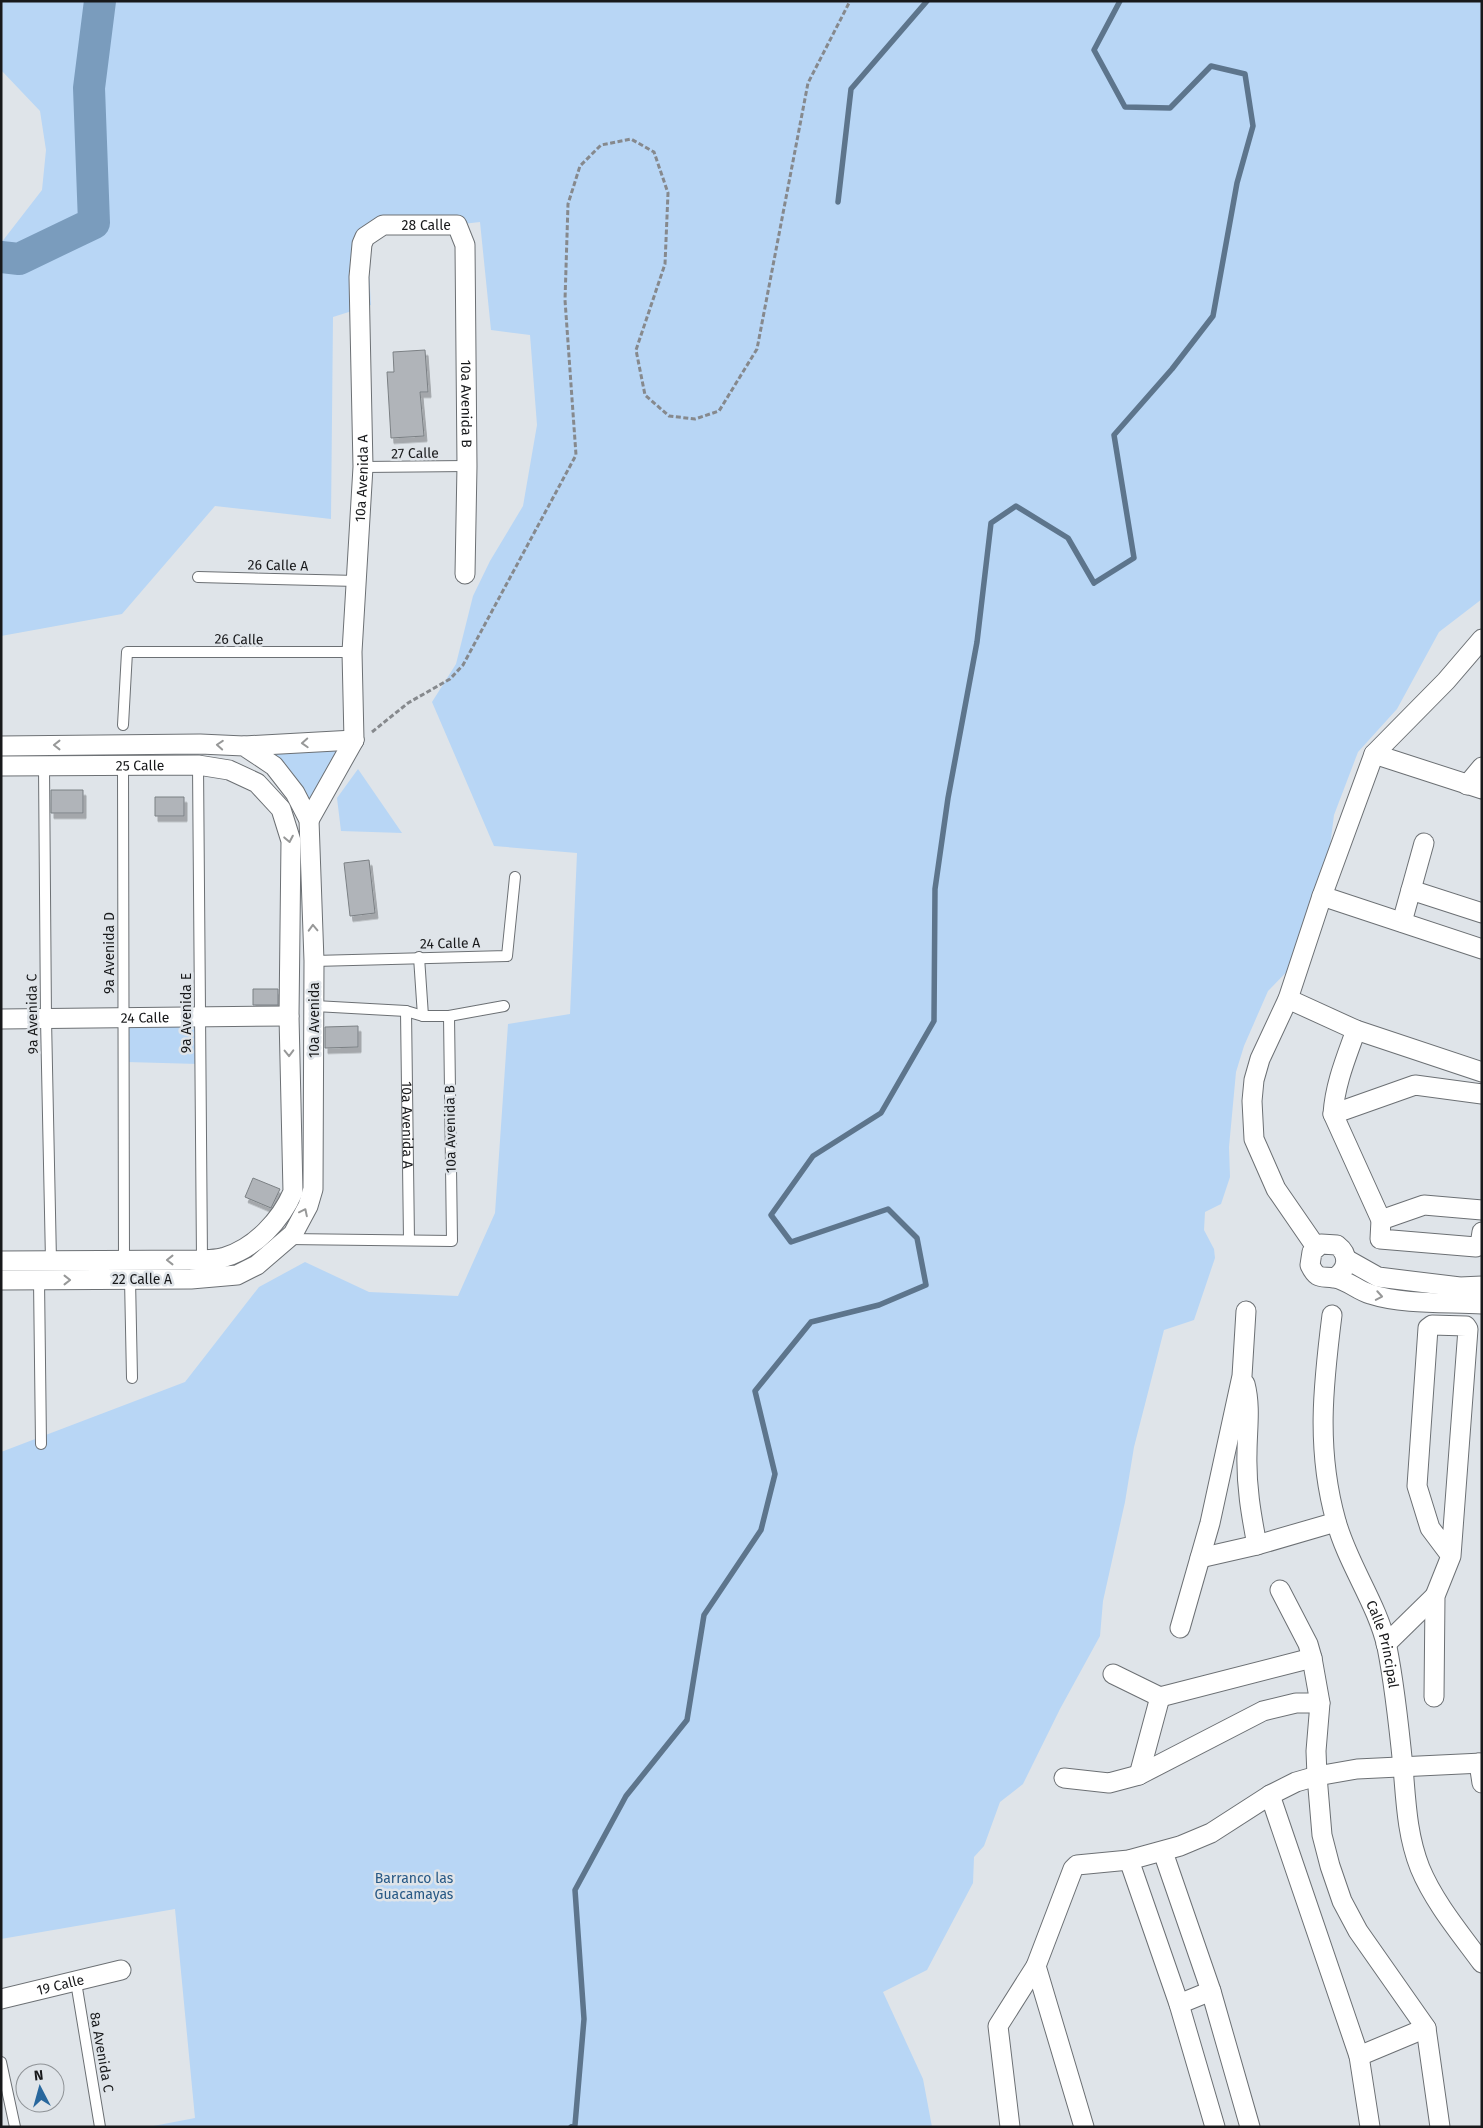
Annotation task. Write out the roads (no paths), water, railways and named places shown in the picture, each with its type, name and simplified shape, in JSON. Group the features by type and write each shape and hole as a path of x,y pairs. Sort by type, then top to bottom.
{"street":[{"name":"28 Calle","path":"383,225 450,223 457,224 462,234"},
{"name":"10a Avenida A","path":"354,740 352,652 363,467 359,277 362,244 366,238 383,225"},
{"name":"10a Avenida B","path":"462,234 465,244 467,466 465,574"},
{"path":"1316,1247 1276,1188 1254,1139 1252,1101 1254,1080 1262,1053 1288,999 1322,896 1374,754 1446,681 1482,639"},
{"path":"309,820 354,740"},
{"name":"25 Calle","path":"1,746 200,744 244,746 354,740"},
{"path":"95,745 95,766"},
{"name":"10a Avenida","path":"244,746 274,766 288,784 309,820 315,1006 313,1189 308,1206 294,1234 281,1244"},
{"path":"1374,754 1474,787 1482,767"},
{"name":"25 Calle","path":"1,766 198,765 230,770 257,783 270,795"},
{"name":"10a Avenida","path":"250,1244 272,1226 286,1207 293,1192 289,1016 291,841 280,809 270,795"},
{"path":"1402,922 1424,843"},
{"path":"1411,890 1482,913"},
{"path":"1322,896 1482,949"},
{"path":"1288,999 1356,1030 1482,1072"},
{"name":"24 Calle","path":"1,1019 289,1016"},
{"path":"1356,1030 1340,1074 1334,1096 1333,1114 1381,1220 1380,1239 1476,1246 1480,1245 1482,1232"},
{"path":"1333,1114 1415,1085 1482,1094"},
{"path":"1381,1220 1424,1205 1482,1210"},
{"path":"1334,1278 1344,1270 1346,1259 1342,1249 1326,1243 1316,1247 1310,1258 1313,1270 1322,1278 1334,1278 1369,1294 1397,1299 1482,1304"},
{"name":"22 Calle A","path":"1,1260 202,1260 226,1257 250,1244"},
{"name":"22 Calle A","path":"1,1280 192,1279 237,1275 257,1265 281,1244"},
{"path":"226,1257 237,1275"},
{"path":"1346,1259 1378,1277 1460,1286 1482,1286"},
{"path":"1180,1628 1200,1558 1242,1376 1246,1311"},
{"name":"Calle Principal","path":"1332,1315 1325,1367 1321,1434 1336,1522 1376,1615 1386,1644 1392,1675 1408,1826 1420,1868 1440,1903 1482,1963"},
{"path":"1434,1697 1435,1596 1451,1556 1468,1329 1466,1326 1432,1325 1428,1328 1417,1486 1430,1528 1451,1556"},
{"path":"1242,1376 1248,1396 1248,1501 1257,1545"},
{"path":"1200,1558 1257,1545 1336,1522"},
{"path":"1280,1590 1308,1644 1320,1704 1316,1751 1322,1835 1342,1901 1358,1931 1426,2028 1440,2127"},
{"path":"1386,1644 1435,1596"},
{"path":"1114,1674 1160,1697 1312,1658"},
{"path":"1139,1775 1160,1697"},
{"path":"1064,1778 1109,1783 1139,1775 1263,1711 1296,1703 1320,1704"},
{"path":"1010,2127 998,2029 1036,1966 1073,1869 1079,1864 1129,1860 1163,1852 1211,1833 1270,1795 1296,1782 1317,1776 1357,1769 1480,1763 1482,1783"},
{"path":"1270,1795 1358,2056 1370,2127"},
{"path":"1163,1852 1211,1991 1250,2127"},
{"path":"1129,1860 1179,2004 1215,2127"},
{"path":"1036,1966 1084,2127"},
{"name":"19 Calle","path":"1,1999 120,1970"},
{"path":"1179,2004 1211,1991"},
{"path":"1358,2056 1426,2028"}],"lane":[{"name":"27 Calle","path":"363,467 467,466"},
{"name":"26 Calle A","path":"198,577 357,581"},
{"name":"26 Calle","path":"123,725 126,653 352,652"},
{"name":"9a Avenida E","path":"198,765 202,1260"},
{"name":"9a Avenida D","path":"123,766 122,1018 124,1260"},
{"name":"9a Avenida C","path":"44,767 46,1019 51,1261"},
{"name":"24 Calle A","path":"314,961 508,955 515,877"},
{"path":"419,957 423,1016"},
{"path":"315,1006 406,1011 423,1016 449,1016 504,1006"},
{"name":"10a Avenida A","path":"406,1011 409,1240"},
{"name":"10a Avenida B","path":"409,1240 452,1241 449,1016"},
{"path":"281,1244 409,1240"},
{"path":"130,1279 132,1378"},
{"path":"40,1280 41,1444"},
{"name":"8a Avenida C","path":"76,1982 100,2127"},
{"path":"1,2062 15,2127"}],"waterway":[{"path":"1,257 19,259 94,223 89,88 100,1"},
{"path":"838,202 851,89 927,1"},
{"path":"571,2127 575,2125 584,2019 575,1890 626,1796 687,1720 704,1615 761,1530 775,1474 755,1391 811,1322 879,1305 926,1285 917,1238 888,1209 791,1242 771,1215 813,1156 881,1113 934,1021 935,889 948,798 977,642 991,523 1016,506 1068,538 1094,583 1134,558 1114,435 1172,369 1213,316 1237,183 1253,126 1245,74 1211,66 1170,108 1125,107 1094,50 1120,1"}],"park label":[{"name":"Barranco las Guacamayas","path":"414,1886"}]}
